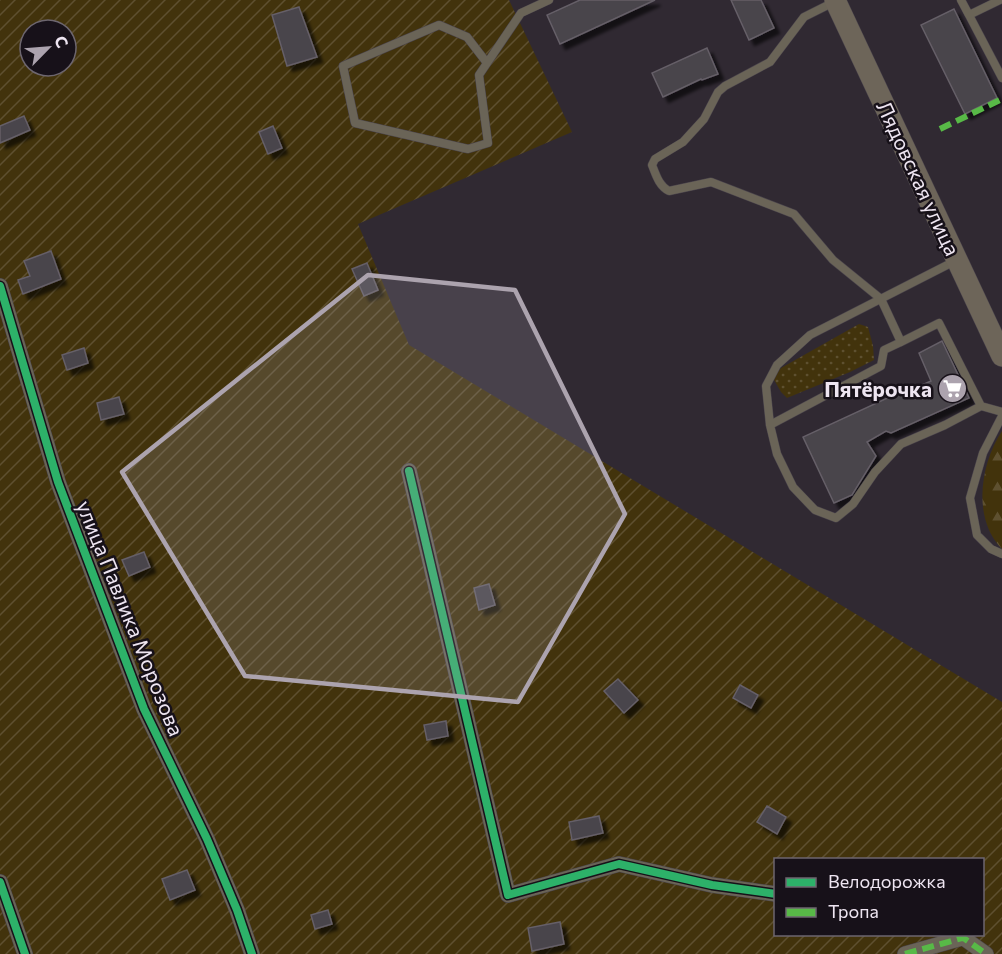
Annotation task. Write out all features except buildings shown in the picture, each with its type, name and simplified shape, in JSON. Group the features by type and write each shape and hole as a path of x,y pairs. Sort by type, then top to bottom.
{"main road":[{"name":"Лядовская улица","path":"836,0 1002,356"}],"street":[{"name":"улица Павлика Морозова","path":"0,286 58,482 144,709 207,839 237,910 252,954"},
{"path":"409,471 508,896 619,864 712,885 774,894"},
{"path":"0,882 25,954"},
{"path":"905,954 960,936 986,954"}],"lane":[{"path":"487,63 467,37 439,25 343,66 355,123 468,149 488,142 479,75 521,13 549,0"},
{"path":"836,0 804,17 770,62 718,92 704,119 683,142 655,159 652,165 659,182 669,191 711,182 794,214 833,260 881,298 901,342"},
{"path":"962,0 1002,78"},
{"path":"969,15 1000,0"},
{"path":"957,260 810,335 777,365 766,386 770,425 777,454 793,488 815,510 836,518 853,504 875,472 901,444 981,406"},
{"path":"770,425 881,366 884,350 939,323 981,406 1002,414 983,453 970,498 977,535 991,549 1002,554"}],"highlighted area":[{"path":"368,275 515,290 625,514 518,702 245,676 122,472"}],"green space":[{"path":"0,0 509,0 572,132 358,224 409,345 1002,702 1002,954 0,954"},
{"path":"859,324 868,327 874,360 787,398 781,392 773,378 781,368"},
{"path":"1002,431 1002,549 992,537 986,523 982,491 988,459"}],"marked path":[{"path":"940,129 1002,99"},
{"path":"961,936 986,954"},
{"path":"905,954 962,938"}],"cycle path":[{"path":"0,286 58,482 144,709 207,839 237,910 252,954"},
{"path":"409,471 508,895 619,864 712,885 774,894"},
{"path":"0,882 25,954"}],"place":[{"name":"Пятёрочка","path":"953,388"}]}
